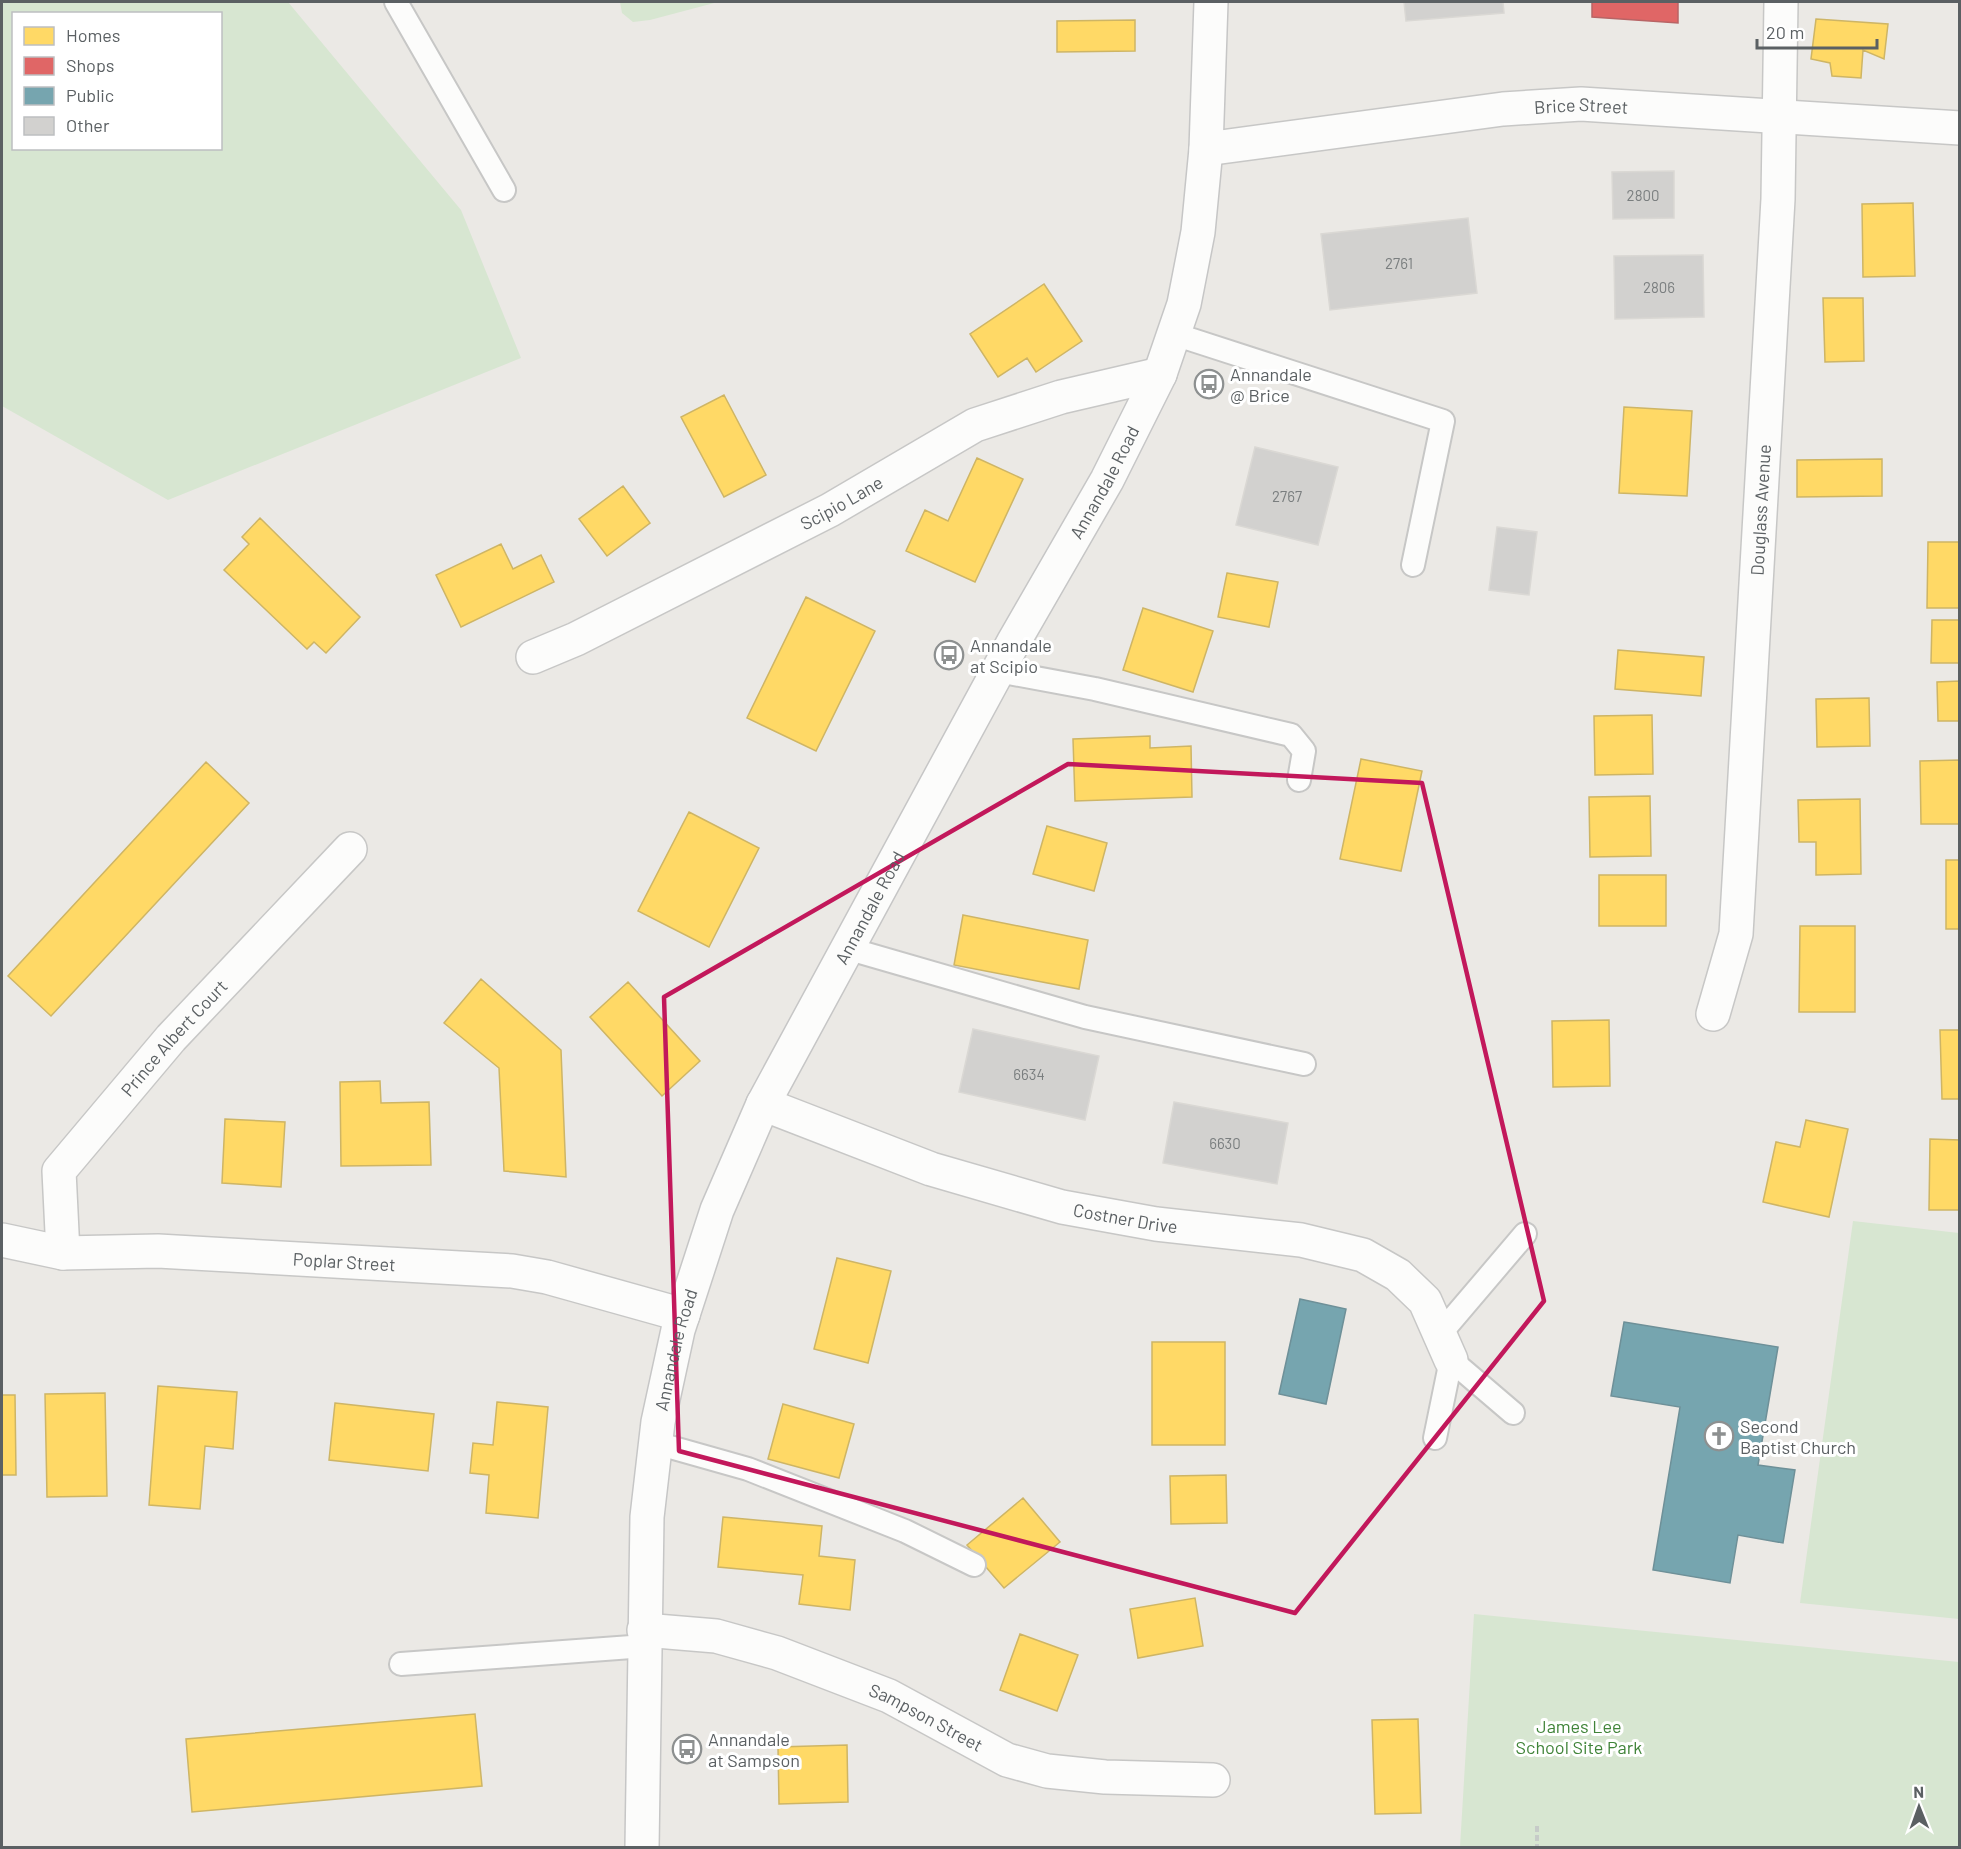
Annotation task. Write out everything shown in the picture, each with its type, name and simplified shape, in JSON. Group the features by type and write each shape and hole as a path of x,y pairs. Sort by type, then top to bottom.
{"street":[{"name":"Annandale Road","path":"642,1848 647,1517 656,1443 683,1315 717,1210 763,1104 998,671 1107,480 1160,374 1184,304 1198,232 1206,149 1211,2"},
{"name":"Douglass Avenue","path":"1713,1014 1736,934 1777,223 1781,2"},
{"name":"Brice Street","path":"1206,149 1503,109 1570,105 1959,128"},
{"name":"Scipio Lane","path":"533,657 576,639 830,510 975,425 1061,397 1160,374"},
{"name":"Prince Albert Court","path":"63,1253 59,1171 171,1038 350,849"},
{"name":"Costner Drive","path":"763,1104 931,1169 1062,1207 1156,1224 1301,1240 1363,1255 1398,1275 1425,1301 1445,1347"},
{"name":"Poplar Street","path":"2,1240 63,1253 158,1251 512,1271 547,1277 683,1315"},
{"name":"Sampson Street","path":"645,1638 716,1636 777,1653 889,1696 1007,1760 1047,1771 1105,1777 1214,1780"}],"lane":[{"path":"396,2 504,190"},
{"path":"1174,334 1443,421 1413,565"},
{"path":"998,671 1095,689 1291,735 1304,751 1299,780"},
{"path":"846,948 1084,1017 1304,1064"},
{"path":"1436,1438 1445,1347 1525,1234"},
{"path":"1445,1347 1513,1413"},
{"path":"656,1443 748,1469 905,1531 974,1565"},
{"path":"401,1664 645,1638"}],"path":[{"path":"1537,1826 1537,1848"}],"highlighted area":[{"path":"1068,764 1422,783 1544,1301 1295,1613 679,1451 664,997"}],"green space":[{"path":"2,2 288,2 461,210 521,358 168,500 2,406"},
{"path":"620,2 718,2 650,20 633,22 622,13"},
{"path":"1853,1221 1959,1233 1959,1619 1800,1603"},
{"name":"James Lee School Site Park","path":"1474,1614 1959,1662 1959,1847 1460,1847"}],"building: Homes":[{"path":"1816,19 1888,24 1884,59 1863,50 1861,78 1832,76 1830,63 1811,59"},
{"path":"1135,20 1135,51 1057,52 1057,21"},
{"path":"1913,203 1915,276 1863,277 1862,204"},
{"path":"1044,284 1082,341 1036,372 1027,358 998,377 970,334"},
{"path":"1823,298 1863,298 1864,361 1825,362"},
{"path":"724,395 766,475 724,497 681,417"},
{"path":"1624,407 1692,411 1687,496 1619,493"},
{"path":"977,458 1023,479 975,582 906,551 925,510 948,521"},
{"path":"1882,459 1882,496 1797,497 1797,460"},
{"path":"623,486 650,523 607,556 579,519"},
{"path":"260,518 360,617 326,653 314,642 307,649 224,570 249,544 242,537"},
{"path":"1928,542 1960,542 1960,608 1927,608"},
{"path":"501,544 513,569 541,555 554,582 461,627 436,575"},
{"path":"1227,573 1278,582 1269,627 1218,617"},
{"path":"806,597 875,631 816,751 747,718"},
{"path":"1143,608 1213,631 1193,692 1123,670"},
{"path":"1932,620 1960,620 1960,663 1931,663"},
{"path":"1618,650 1704,657 1701,696 1615,689"},
{"path":"1960,681 1960,721 1938,721 1937,682"},
{"path":"1869,698 1870,746 1817,747 1816,699"},
{"path":"1652,715 1653,774 1595,775 1594,716"},
{"path":"1150,736 1150,748 1191,746 1192,797 1075,801 1073,739"},
{"path":"1361,759 1422,771 1401,871 1340,859"},
{"path":"1960,760 1960,824 1921,824 1920,761"},
{"path":"206,762 249,803 51,1016 8,976"},
{"path":"1650,796 1651,856 1590,857 1589,797"},
{"path":"1860,799 1861,874 1816,875 1816,842 1799,842 1798,800"},
{"path":"689,812 759,848 709,947 638,911"},
{"path":"1047,826 1107,843 1094,891 1033,874"},
{"path":"1946,860 1960,860 1960,929 1946,929"},
{"path":"1599,875 1666,875 1666,926 1599,926"},
{"path":"963,915 1088,940 1079,989 954,965"},
{"path":"1800,926 1855,926 1855,1012 1799,1012"},
{"path":"481,979 561,1050 566,1177 504,1171 499,1068 444,1023"},
{"path":"628,982 700,1061 662,1096 590,1017"},
{"path":"1609,1020 1610,1086 1553,1087 1552,1021"},
{"path":"1940,1030 1960,1030 1960,1099 1942,1099"},
{"path":"380,1081 381,1103 429,1102 431,1165 341,1166 340,1082"},
{"path":"225,1119 285,1122 281,1187 222,1183"},
{"path":"1806,1120 1848,1129 1829,1217 1763,1202 1776,1142 1800,1147"},
{"path":"1930,1139 1960,1140 1960,1210 1929,1210"},
{"path":"837,1258 891,1271 868,1363 814,1349"},
{"path":"1152,1342 1225,1342 1225,1445 1152,1445"},
{"path":"158,1386 237,1392 233,1449 205,1446 200,1509 149,1505"},
{"path":"105,1393 107,1496 47,1497 45,1394"},
{"path":"2,1395 15,1395 16,1475 2,1475"},
{"path":"497,1402 548,1407 538,1518 486,1513 489,1475 470,1473 473,1443 493,1445"},
{"path":"335,1403 434,1414 428,1471 329,1460"},
{"path":"783,1404 854,1424 839,1478 768,1459"},
{"path":"1226,1475 1227,1523 1171,1524 1170,1476"},
{"path":"1023,1498 1060,1542 1004,1588 967,1545"},
{"path":"723,1517 822,1526 819,1556 855,1560 850,1610 799,1604 803,1575 718,1567"},
{"path":"1195,1598 1203,1646 1138,1658 1130,1609"},
{"path":"1020,1634 1078,1655 1057,1711 1000,1690"},
{"path":"475,1714 482,1786 192,1812 186,1739"},
{"path":"1418,1719 1421,1813 1375,1814 1372,1720"},
{"path":"847,1745 848,1802 779,1804 778,1747"}],"building: Shops":[{"path":"1592,2 1678,2 1678,23 1592,17"}],"building: Public":[{"path":"1300,1299 1346,1309 1326,1404 1279,1394"},
{"name":"Second Baptist Church","path":"1624,1322 1778,1347 1758,1465 1795,1470 1783,1543 1738,1535 1730,1583 1653,1570 1680,1407 1611,1396"}],"building: Other":[{"path":"1404,2 1503,2 1504,13 1406,21"},
{"path":"1674,171 1674,218 1613,219 1612,172"},
{"path":"1468,218 1477,293 1330,310 1321,234"},
{"path":"1703,255 1704,317 1615,319 1614,256"},
{"path":"1255,447 1338,467 1318,545 1236,525"},
{"path":"1497,527 1537,532 1529,595 1489,590"},
{"path":"973,1029 1099,1056 1085,1120 959,1092"},
{"path":"1174,1102 1288,1123 1277,1184 1163,1163"}],"place":[{"name":"Annandale @ Brice","path":"1209,384"},
{"name":"Annandale at Scipio","path":"949,655"},
{"name":"Second Baptist Church","path":"1719,1436"},
{"name":"Annandale at Sampson","path":"687,1749"}]}
